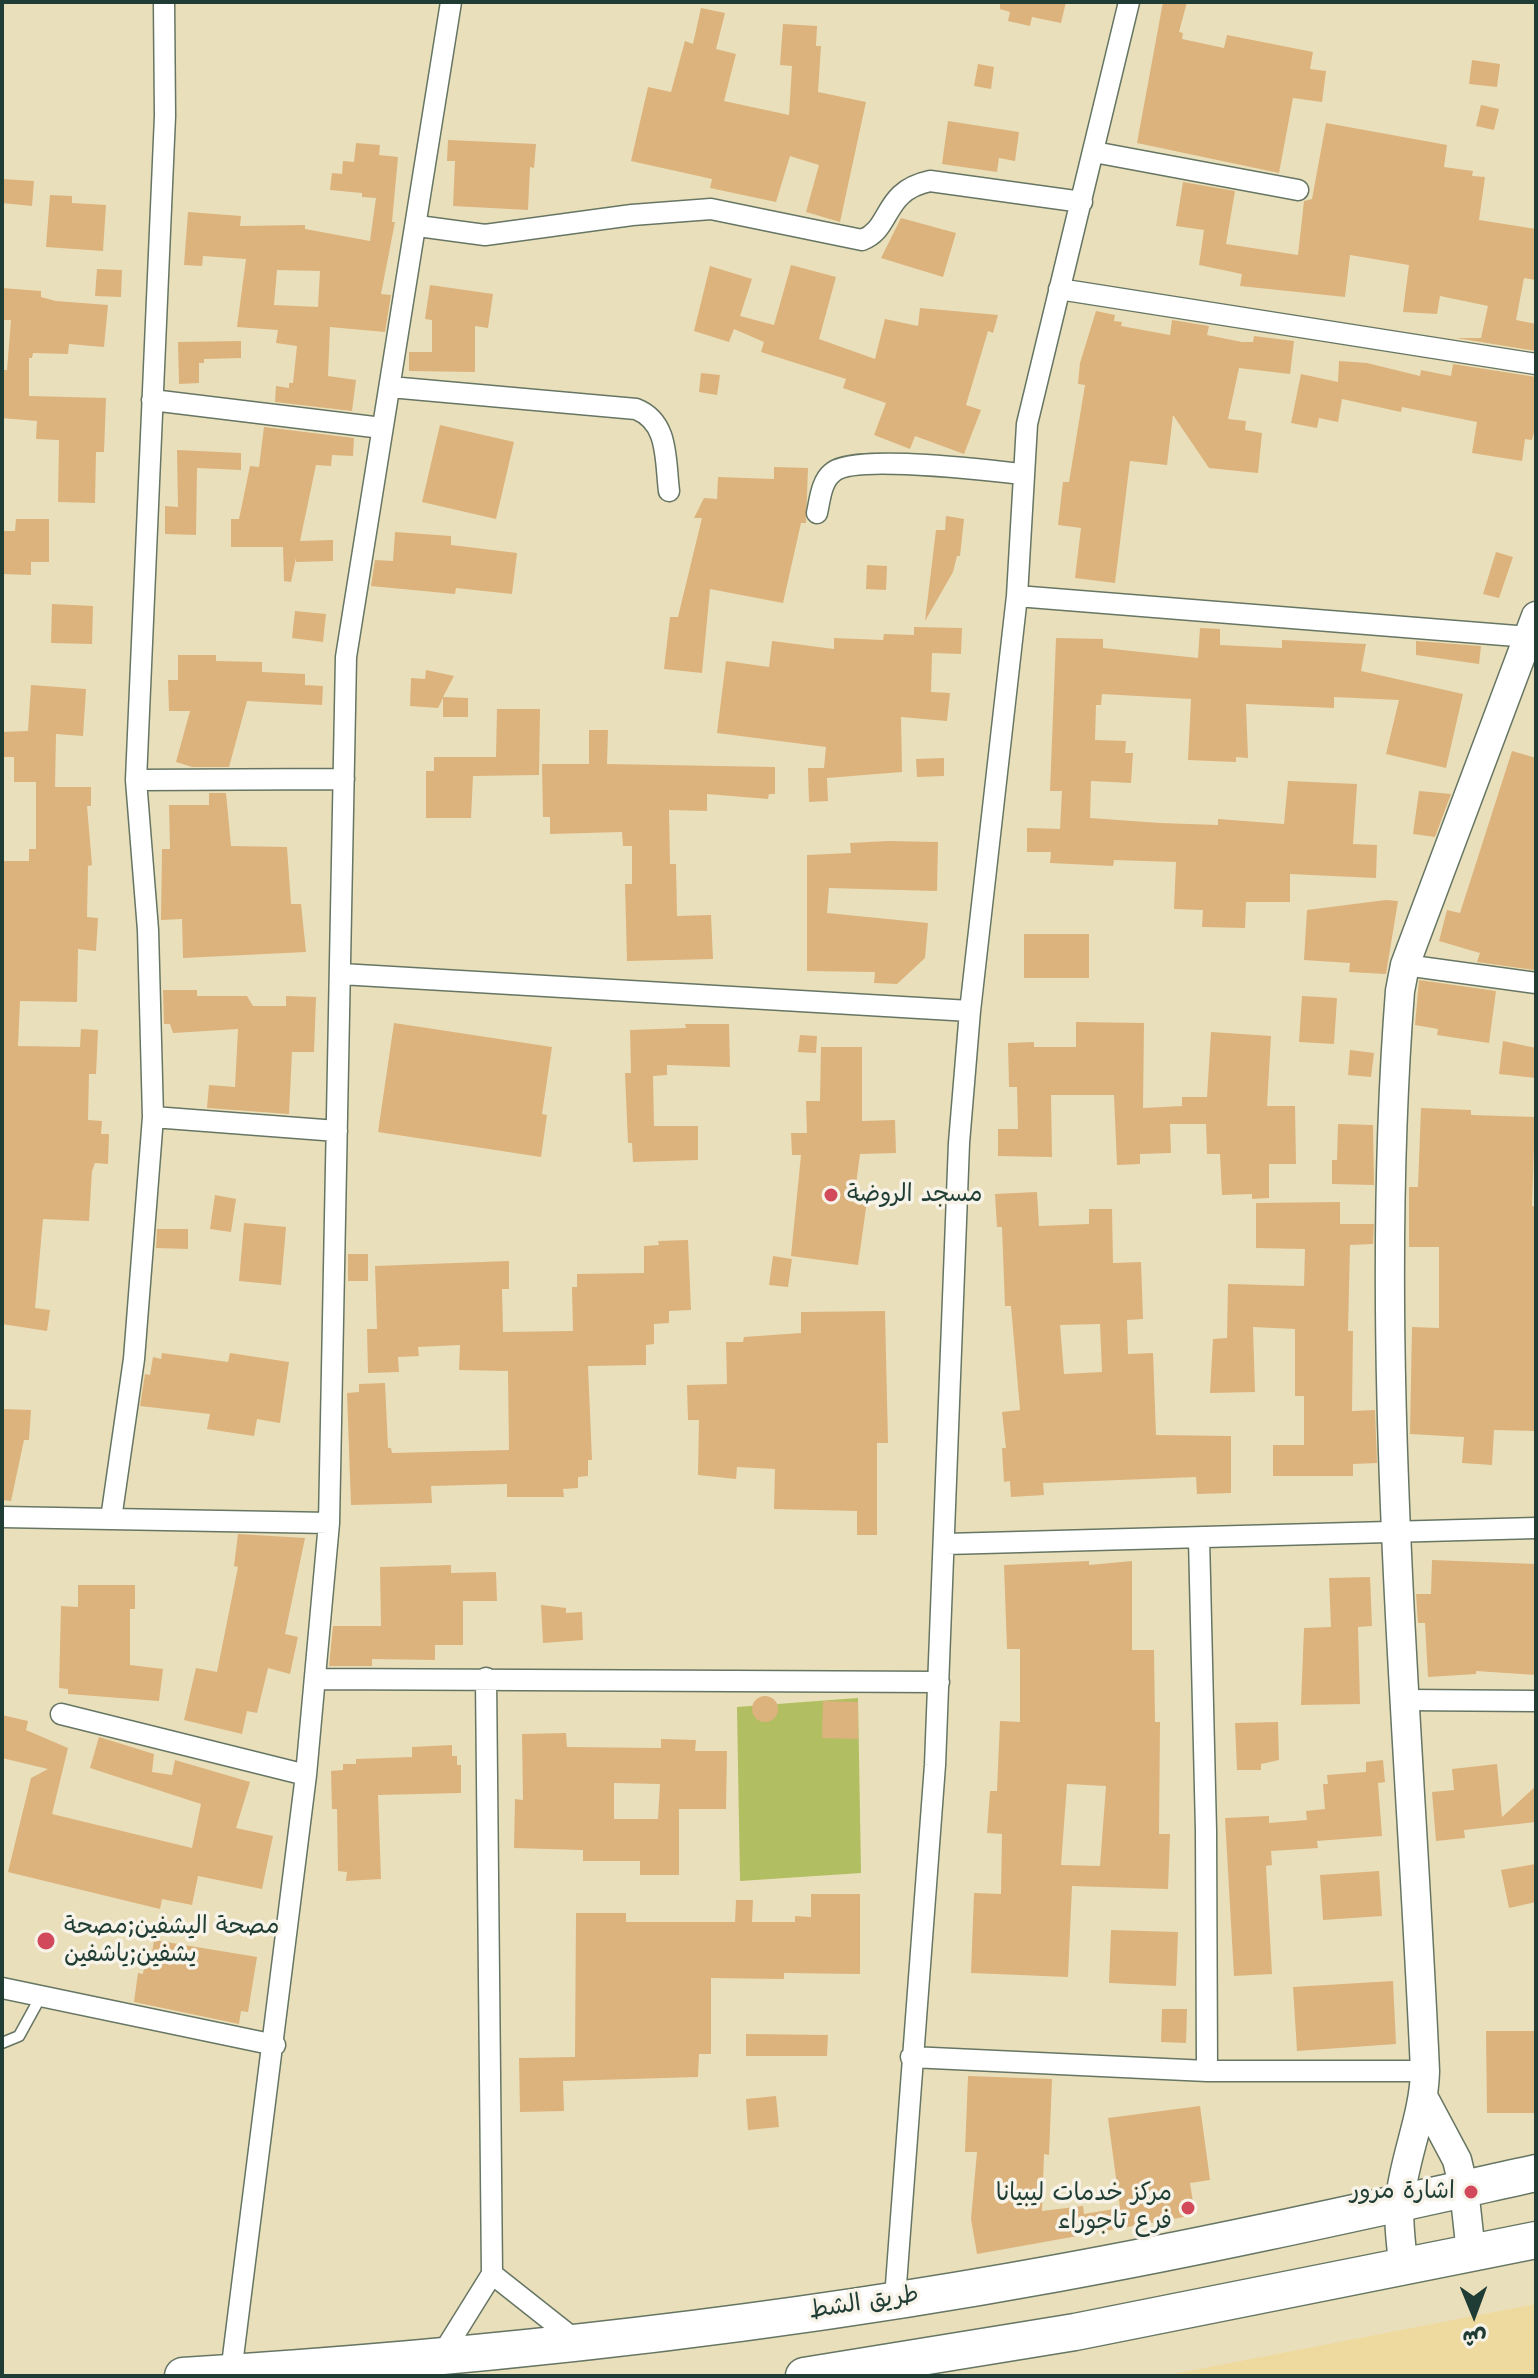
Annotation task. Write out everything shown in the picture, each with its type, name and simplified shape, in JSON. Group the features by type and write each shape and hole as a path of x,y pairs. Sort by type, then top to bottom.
{"highway":[{"name":"طريق الشط","path":"183,2376 441,2356 679,2332 1057,2273 1536,2173"},
{"path":"804,2376 1075,2332 1536,2240"}],"street":[{"path":"111,1519 134,1359 153,1117 148,930 136,780 165,116 164,2"},
{"path":"231,2373 275,2045 316,1679 329,1523 346,657 418,226 451,2"},
{"path":"895,2298 939,1682 946,1544 952,1260 970,1011 1017,596 1023,474 1035,382 1082,202 1129,2"},
{"path":"1094,152 1298,190"},
{"path":"418,226 485,235 659,211 711,209 862,240 871,237 900,194 911,185 930,181 1082,202"},
{"path":"1059,289 1536,364"},
{"path":"390,387 636,409 650,414 657,423 663,441 669,491"},
{"path":"152,400 382,428"},
{"path":"817,513 826,481 841,467 913,464 1023,474"},
{"path":"1017,596 1533,626 1405,965 1395,1047 1390,1165 1394,1532 1425,2071 1425,2100 1413,2133 1399,2202 1403,2267"},
{"path":"136,780 344,779"},
{"path":"1405,965 1536,983"},
{"path":"341,974 970,1011"},
{"path":"153,1117 337,1131"},
{"path":"2,1517 329,1523"},
{"path":"946,1544 1536,1528"},
{"path":"1199,1538 1206,1831 1207,2071"},
{"path":"316,1679 486,1678 582,1683 939,1682"},
{"path":"441,2356 492,2274 486,1678"},
{"path":"1405,1700 1536,1701"},
{"path":"61,1714 306,1775"},
{"path":"2,1988 275,2045"},
{"path":"911,2057 1207,2071 1425,2071"},
{"path":"1425,2100 1457,2160 1464,2189 1471,2253"},
{"path":"492,2274 578,2342"}],"lane":[{"path":"2,2043 19,2036 41,1996"}],"green space":[{"path":"858,1698 861,1873 740,1881 737,1707"}],"sand":[{"path":"1536,2304 1536,2376 1163,2376"}],"building":[{"path":"1000,2 1066,2 1061,23 1032,17 1030,26 1008,21 1010,12 1000,9"},
{"path":"1163,2 1187,2 1179,32 1183,33 1182,39 1224,48 1227,35 1313,52 1310,69 1326,71 1322,102 1293,98 1279,173 1137,143"},
{"path":"701,8 725,13 716,49 736,54 724,101 789,115 792,66 780,65 783,24 817,26 816,46 821,46 818,92 866,102 840,222 806,212 819,165 790,156 776,202 710,188 712,179 631,161 648,87 671,92 685,41 693,44"},
{"path":"1472,60 1500,64 1497,87 1469,84"},
{"path":"978,64 994,67 991,89 974,86"},
{"path":"1481,105 1499,109 1494,130 1476,126"},
{"path":"948,121 1019,132 1015,161 999,158 997,172 942,164"},
{"path":"1326,123 1447,145 1444,167 1473,171 1472,176 1485,177 1479,220 1536,229 1536,280 1524,278 1516,320 1536,324 1536,351 1456,338 1481,338 1488,306 1440,296 1437,314 1403,312 1409,265 1350,255 1345,297 1240,286 1242,274 1199,265 1204,230 1176,226 1183,182 1235,191 1226,244 1298,255 1304,201 1312,199"},
{"path":"448,140 536,144 534,168 530,167 528,210 453,206 455,161 447,161"},
{"path":"356,143 380,145 379,155 398,157 392,222 395,222 381,294 391,295 385,332 330,327 328,376 356,380 352,411 275,402 276,386 289,388 289,383 293,383 297,346 276,343 278,330 237,327 246,259 203,256 202,266 184,265 188,212 241,216 240,226 305,225 305,229 370,241 376,198 362,197 362,193 330,190 332,173 342,174 343,161 354,162","holes":["277,270 320,271 318,307 274,305"]},
{"path":"2,179 34,181 32,206 2,203"},
{"path":"50,195 72,196 72,203 106,205 103,251 46,247"},
{"path":"901,218 956,233 943,277 881,258"},
{"path":"791,265 836,277 819,339 875,359 885,319 918,326 920,308 998,315 993,333 988,331 966,405 981,410 964,454 915,436 910,449 874,435 886,403 843,388 846,379 761,352 764,342 734,329 729,342 694,331 710,266 752,279 740,316 774,325"},
{"path":"97,269 122,270 121,297 95,296"},
{"path":"430,285 493,294 488,328 475,326 475,372 409,371 409,352 432,352 432,320 425,319"},
{"path":"2,288 41,291 41,297 56,301 108,305 104,347 69,344 68,354 33,353 29,358 29,396 106,398 104,452 96,452 95,503 58,502 59,440 36,439 37,421 2,418 2,370 7,370 11,320 2,320"},
{"path":"1096,311 1115,315 1114,321 1122,322 1121,326 1170,335 1172,320 1209,326 1207,335 1242,342 1253,342 1254,336 1294,341 1290,374 1239,368 1228,419 1246,421 1245,430 1262,433 1258,473 1209,468 1173,415 1167,465 1130,461 1115,583 1075,578 1081,528 1058,525 1063,482 1069,482 1085,385 1078,384 1080,363"},
{"path":"241,341 241,358 204,359 204,363 199,363 199,383 179,384 178,342"},
{"path":"1339,361 1367,363 1420,376 1421,370 1451,376 1453,364 1536,377 1536,424 1532,440 1525,439 1522,461 1472,453 1477,422 1402,407 1401,412 1342,399 1338,422 1319,418 1317,428 1291,423 1301,374 1338,382"},
{"path":"701,373 720,375 717,395 699,392"},
{"path":"440,425 514,442 496,519 422,502"},
{"path":"264,427 354,438 353,456 332,455 331,466 316,465 300,541 333,540 333,561 296,562 296,558 291,582 284,581 283,547 231,547 231,519 239,519 250,466 259,467"},
{"path":"177,450 241,453 241,470 197,468 196,535 165,534 165,506 178,507"},
{"path":"774,467 808,468 806,523 801,523 783,603 710,589 702,673 664,669 670,617 678,617 702,518 694,518 704,498 717,499 718,477 774,479"},
{"path":"946,516 964,519 960,556 957,556 953,572 925,621 936,530 945,530"},
{"path":"16,519 49,519 49,562 31,562 31,575 2,574 2,531 15,531"},
{"path":"395,532 451,536 451,545 517,553 512,594 456,588 455,594 371,586 375,560 393,561"},
{"path":"1496,552 1513,557 1499,598 1483,594"},
{"path":"867,565 887,566 886,590 866,589"},
{"path":"52,604 93,606 92,644 51,643"},
{"path":"295,611 326,614 323,642 292,638"},
{"path":"914,627 962,628 961,654 932,653 931,692 950,693 947,721 901,717 902,772 827,778 828,801 809,802 808,768 824,768 826,747 717,733 726,661 769,667 772,641 834,649 834,638 883,640 884,634 914,635"},
{"path":"1200,628 1220,629 1220,645 1282,648 1282,640 1366,644 1361,671 1463,694 1446,768 1386,754 1399,700 1334,697 1334,708 1246,704 1248,758 1236,757 1236,762 1188,760 1191,699 1102,694 1101,705 1096,705 1095,740 1126,741 1125,753 1133,753 1131,783 1091,781 1090,818 1218,825 1218,819 1284,824 1288,781 1357,784 1353,844 1377,845 1376,878 1290,874 1290,902 1246,902 1245,928 1202,927 1203,910 1174,909 1176,862 1114,860 1113,866 1050,863 1051,852 1027,852 1027,828 1060,829 1062,791 1050,791 1056,638 1103,639 1103,648 1198,658"},
{"path":"1416,641 1481,646 1479,664 1416,655"},
{"path":"178,655 216,655 216,661 262,662 262,672 305,674 305,685 323,686 322,705 247,701 229,767 192,767 176,762 190,711 169,711 168,680 178,680"},
{"path":"426,670 454,676 443,697 468,698 468,717 443,717 443,698 438,708 410,706 411,678 425,679"},
{"path":"31,685 86,689 83,736 56,734 55,787 91,787 91,806 87,806 92,865 88,866 87,917 98,918 96,951 78,949 77,1002 20,1001 18,1046 80,1047 81,1029 98,1030 96,1074 89,1074 88,1120 102,1121 101,1134 109,1134 108,1164 95,1163 92,1171 89,1221 43,1219 35,1308 50,1310 47,1331 2,1324 2,861 29,861 29,849 36,849 36,782 14,782 14,757 2,757 2,732 28,731"},
{"path":"497,709 540,709 539,775 473,776 471,818 426,818 426,771 434,771 434,757 496,757"},
{"path":"589,730 608,730 607,764 775,767 775,794 769,794 768,799 707,794 707,811 669,810 670,864 676,864 677,916 711,915 713,959 627,961 625,884 632,884 632,846 623,846 622,832 550,834 550,817 543,817 542,764 589,764"},
{"path":"1512,751 1536,758 1534,970 1477,962 1480,953 1439,941 1447,910 1460,913"},
{"path":"944,758 944,776 917,777 916,759"},
{"path":"1419,791 1451,794 1435,837 1413,834"},
{"path":"209,793 226,793 231,846 287,847 291,904 301,904 306,952 183,958 182,919 161,920 162,849 170,849 169,805 209,805"},
{"path":"938,842 937,891 829,888 827,913 928,923 925,958 897,984 874,983 875,972 807,971 807,855 851,853 850,843"},
{"path":"1398,901 1386,974 1349,972 1350,963 1304,960 1307,910"},
{"path":"1024,934 1089,934 1089,978 1024,978"},
{"path":"1419,980 1496,991 1489,1043 1437,1035 1438,1029 1415,1025"},
{"path":"163,990 197,990 197,996 247,996 253,1006 286,1006 286,996 316,997 314,1052 292,1052 289,1114 207,1108 209,1085 235,1087 238,1029 173,1033 170,1024 164,1024"},
{"path":"1302,996 1337,998 1334,1044 1299,1042"},
{"path":"1076,1022 1144,1023 1143,1108 1182,1106 1182,1097 1207,1097 1211,1032 1271,1036 1267,1106 1295,1106 1296,1164 1269,1164 1269,1198 1252,1199 1252,1194 1222,1195 1220,1154 1207,1154 1206,1124 1170,1124 1171,1153 1140,1154 1140,1164 1117,1165 1114,1095 1051,1095 1052,1157 998,1156 998,1129 1018,1129 1017,1087 1009,1087 1008,1043 1034,1042 1034,1047 1076,1047"},
{"path":"394,1023 552,1047 542,1114 547,1115 541,1157 378,1132"},
{"path":"685,1024 729,1024 730,1067 667,1065 667,1075 653,1076 654,1126 698,1126 698,1160 633,1162 632,1143 628,1143 625,1073 631,1073 630,1030 686,1028"},
{"path":"800,1035 817,1036 816,1053 798,1052"},
{"path":"1503,1041 1536,1048 1536,1078 1499,1074"},
{"path":"821,1047 862,1047 862,1121 895,1120 896,1153 860,1154 855,1192 868,1194 858,1265 791,1256 801,1155 792,1155 791,1133 807,1133 806,1101 820,1101"},
{"path":"1350,1050 1374,1053 1371,1077 1348,1075"},
{"path":"1421,1108 1471,1110 1471,1115 1535,1117 1532,1206 1536,1207 1536,1431 1494,1430 1492,1465 1462,1463 1464,1437 1410,1434 1412,1327 1439,1328 1439,1247 1409,1247 1409,1187 1418,1187"},
{"path":"1338,1124 1373,1125 1374,1185 1332,1184 1332,1160 1337,1160"},
{"path":"1037,1192 1039,1226 1089,1224 1089,1209 1112,1209 1113,1263 1141,1262 1143,1319 1127,1320 1128,1354 1153,1353 1156,1435 1231,1436 1231,1493 1197,1494 1196,1477 1043,1483 1044,1495 1011,1497 1010,1481 1004,1482 1002,1448 1006,1448 1002,1412 1020,1410 1011,1306 1005,1306 1002,1227 997,1227 995,1194","holes":["1100,1324 1102,1372 1064,1374 1060,1325"]},
{"path":"215,1195 236,1199 231,1232 210,1229"},
{"path":"1340,1202 1340,1224 1374,1224 1373,1244 1350,1245 1348,1331 1353,1331 1352,1411 1375,1410 1377,1463 1353,1464 1353,1476 1273,1476 1273,1445 1304,1445 1304,1396 1295,1396 1295,1329 1253,1327 1255,1392 1210,1393 1213,1339 1227,1338 1228,1284 1304,1286 1305,1249 1256,1248 1256,1203"},
{"path":"244,1223 286,1227 281,1285 239,1281"},
{"path":"157,1229 188,1229 188,1249 156,1248"},
{"path":"688,1240 691,1310 669,1311 669,1323 654,1324 654,1344 646,1345 646,1365 588,1366 592,1460 588,1460 588,1476 578,1477 578,1488 563,1489 564,1497 507,1497 507,1484 431,1486 432,1503 351,1505 347,1393 359,1392 359,1384 385,1383 388,1448 392,1453 509,1450 508,1371 459,1370 460,1345 418,1347 419,1356 398,1357 399,1372 368,1373 367,1329 377,1329 375,1266 509,1261 509,1289 502,1289 503,1332 573,1331 572,1287 577,1287 577,1274 644,1273 644,1246 659,1245 658,1241"},
{"path":"348,1254 368,1254 368,1281 348,1281"},
{"path":"773,1256 792,1259 788,1287 769,1285"},
{"path":"885,1311 888,1443 877,1443 877,1535 857,1535 857,1511 774,1509 775,1469 737,1467 736,1479 698,1475 699,1420 688,1420 687,1385 727,1384 726,1342 743,1342 744,1337 801,1333 801,1312"},
{"path":"162,1353 228,1362 230,1353 289,1362 280,1423 257,1419 254,1436 207,1429 210,1414 140,1406 145,1374 150,1375 153,1357 161,1359"},
{"path":"2,1409 31,1410 29,1440 24,1440 11,1501 2,1500"},
{"path":"238,1534 305,1538 285,1634 298,1637 290,1674 268,1668 257,1713 247,1711 242,1734 184,1720 196,1668 217,1672 238,1567 234,1566"},
{"path":"1432,1560 1536,1564 1536,1675 1476,1671 1476,1674 1428,1677 1425,1623 1418,1623 1416,1594 1431,1594"},
{"path":"1089,1561 1089,1565 1132,1561 1132,1650 1154,1650 1155,1722 1160,1722 1159,1834 1170,1834 1168,1889 1072,1886 1068,1977 971,1973 974,1893 1001,1894 1002,1834 987,1833 990,1791 997,1791 1000,1721 1020,1722 1020,1649 1007,1649 1004,1565","holes":["1067,1784 1106,1786 1100,1866 1061,1865"]},
{"path":"451,1565 451,1573 496,1572 497,1601 463,1601 463,1645 435,1645 435,1660 372,1659 372,1666 329,1666 333,1626 381,1626 380,1567"},
{"path":"1370,1577 1372,1626 1358,1627 1360,1704 1301,1705 1304,1628 1331,1627 1329,1578"},
{"path":"78,1585 135,1585 135,1609 130,1609 130,1665 163,1669 159,1701 68,1694 68,1689 59,1688 61,1606 78,1607"},
{"path":"541,1605 566,1608 566,1613 582,1612 583,1640 543,1643"},
{"path":"765,1696 774,1700 778,1709 774,1718 765,1722 756,1718 752,1709 756,1700"},
{"path":"823,1701 858,1702 858,1739 822,1738"},
{"path":"2,1715 28,1721 26,1730 68,1748 52,1814 192,1848 201,1804 90,1768 99,1737 154,1754 152,1772 172,1775 175,1760 250,1782 236,1828 273,1836 262,1889 198,1876 192,1905 162,1899 160,1909 8,1872 31,1778 48,1769 2,1758"},
{"path":"1278,1722 1279,1760 1261,1764 1261,1770 1237,1770 1235,1723"},
{"path":"566,1733 567,1747 661,1748 661,1739 696,1740 695,1751 727,1751 726,1809 679,1809 679,1875 640,1875 640,1861 583,1861 583,1850 514,1848 515,1799 523,1800 522,1734","holes":["614,1783 660,1784 658,1819 614,1819"]},
{"path":"452,1745 452,1756 457,1756 457,1765 461,1765 461,1793 378,1795 381,1879 346,1881 347,1872 338,1871 337,1809 332,1809 331,1771 343,1770 343,1764 356,1764 356,1759 412,1757 412,1747"},
{"path":"1383,1760 1385,1782 1378,1783 1382,1836 1317,1841 1318,1848 1271,1851 1272,1865 1266,1866 1272,1974 1234,1976 1225,1818 1269,1816 1269,1823 1307,1820 1306,1811 1325,1809 1323,1784 1328,1784 1327,1775 1366,1772 1366,1762"},
{"path":"1497,1764 1502,1817 1536,1786 1536,1822 1464,1830 1465,1838 1436,1841 1432,1792 1454,1790 1452,1769"},
{"path":"1536,1864 1536,1902 1509,1908 1501,1870"},
{"path":"1379,1871 1382,1916 1323,1920 1320,1875"},
{"path":"811,1894 860,1894 860,1974 784,1973 784,1979 711,1978 711,2054 699,2054 698,2077 563,2081 564,2111 520,2112 519,2058 575,2057 576,1913 626,1913 626,1922 735,1922 736,1900 753,1900 752,1922 795,1922 795,1916 811,1917"},
{"path":"1111,1930 1178,1932 1176,1986 1109,1983"},
{"path":"154,1940 257,1957 248,2012 241,2011 239,2024 134,2002 138,1973 143,1974 145,1959 151,1960"},
{"path":"1393,1981 1396,2044 1297,2051 1293,1987"},
{"path":"1162,2009 1187,2009 1186,2043 1161,2042"},
{"path":"1486,2031 1536,2031 1536,2113 1487,2113"},
{"path":"746,2034 828,2035 827,2056 746,2056"},
{"path":"968,2076 1052,2079 1049,2155 1044,2154 1042,2211 1083,2206 1084,2214 1120,2208 1108,2118 1200,2106 1210,2180 1190,2183 1195,2215 977,2254 971,2219 977,2152 965,2152"},
{"path":"776,2096 779,2127 748,2130 746,2099"}],"place":[{"name":"مسجد الروضة","path":"831,1195"},
{"name":"مصحة اليشفين;مصحة يشفين;ياشفين","path":"46,1941"},
{"name":"اشارة مرور","path":"1471,2192"},
{"name":"مركز خدمات ليبيانا فرع تاجوراء","path":"1188,2208"}]}
